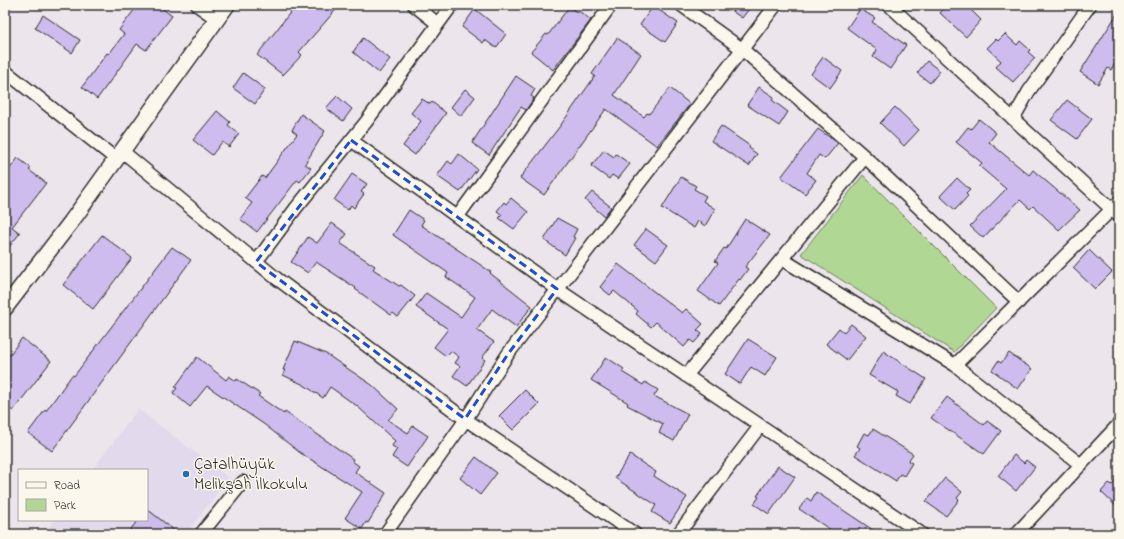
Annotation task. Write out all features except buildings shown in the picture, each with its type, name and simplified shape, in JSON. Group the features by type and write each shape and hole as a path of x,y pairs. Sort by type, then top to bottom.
{"street":[{"path":"197,5 217,19"},
{"path":"5,308 71,222 227,5"},
{"path":"414,5 438,24"},
{"path":"256,262 296,208 351,140 452,5"},
{"path":"458,216 611,5"},
{"path":"681,5 742,49 865,157 1019,302"},
{"path":"385,534 508,354 776,5"},
{"path":"1013,119 1029,91 1090,5"},
{"path":"896,7 1013,119 1117,209 955,365"},
{"path":"5,71 119,155 256,262 465,419 635,534"},
{"path":"351,140 458,216 557,290 922,534"},
{"path":"686,376 865,157"},
{"path":"782,259 955,365 1081,465"},
{"path":"1016,534 1119,424"},
{"path":"678,534 760,426"},
{"path":"201,534 243,482"}],"highlighted area":[{"path":"351,140 557,289 508,354 465,419 256,262"}],"shaded area":[{"name":"Çatalhüyük Melikşah İlkokulu","path":"138,409 229,478 186,534 44,534 53,521 148,521 148,469 93,469"}],"green space":[{"path":"863,175 996,308 954,352 801,254"}],"place":[{"name":"Çatalhüyük Melikşah İlkokulu","path":"186,474"}]}
